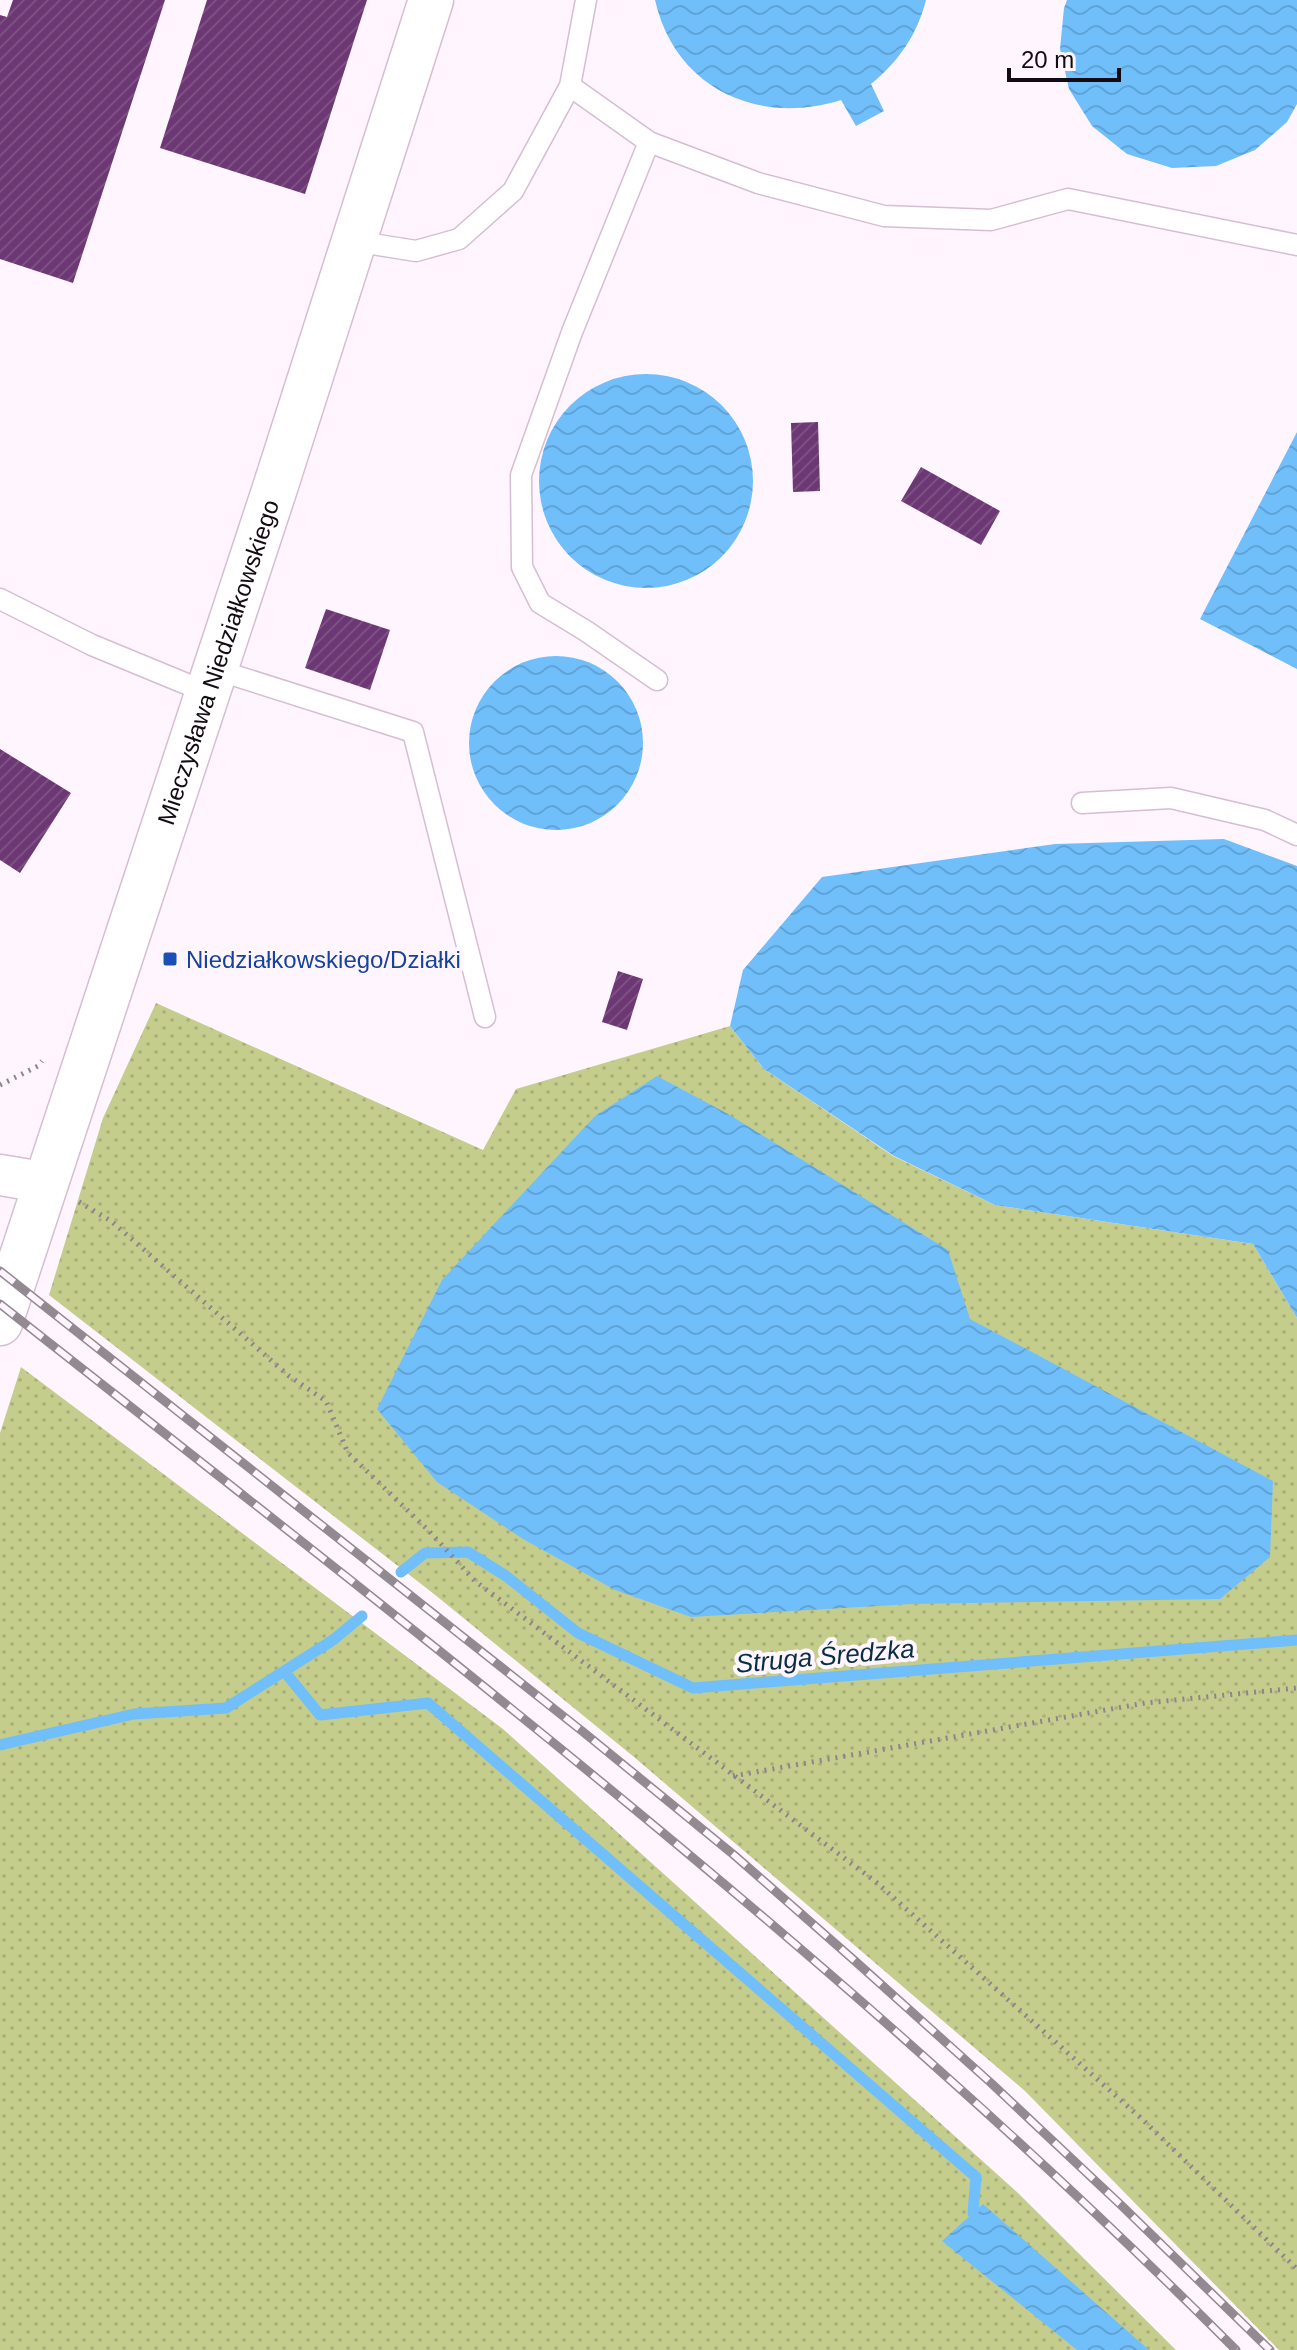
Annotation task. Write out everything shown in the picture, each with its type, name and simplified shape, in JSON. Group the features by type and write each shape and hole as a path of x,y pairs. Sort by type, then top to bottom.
{"street":[{"name":"Mieczysława Niedziałkowskiego","path":"0,1323 275,488 431,0"},
{"path":"0,1175 48,1183"}],"lane":[{"path":"353,241 416,251 459,239 513,191 570,86 586,0"},
{"path":"570,86 649,142 758,183 884,216 991,220 1068,199 1297,245"},
{"path":"649,142 572,332 521,475 522,567 540,603 657,680"},
{"path":"0,599 92,645 210,680 413,732 485,1017"},
{"path":"1082,803 1171,798 1265,820 1297,835"}],"path":[{"path":"48,1183 111,1221 289,1376 326,1401 348,1453 429,1531 475,1581 876,1882 1143,2120 1297,2269"},
{"path":"733,1776 1145,1703 1297,1688"}],"green space":[{"path":"156,1003 483,1150 516,1089 730,1026 764,1069 893,1156 995,1205 1253,1244 1297,1318 1297,2350 1279,2350 1025,2091 634,1757 434,1594 49,1295 103,1118"},
{"path":"21,1367 503,1729 1019,2194 1176,2350 0,2350 0,1433"}],"water":[{"path":"655,0 926,0 918,25 906,46 871,84 884,111 856,126 841,100 810,107 780,108 751,103 725,93 701,78 681,57 665,31"},
{"path":"1067,0 1297,0 1297,104 1287,122 1255,150 1216,166 1172,168 1127,154 1092,126 1069,89 1060,49"},
{"path":"646,374 667,376 687,383 705,392 721,406 735,422 744,440 751,460 751,502 744,522 735,540 721,556 705,570 687,579 667,586 646,588 625,586 605,579 587,570 571,556 557,540 548,522 541,502 539,481 541,460 548,440 557,422 571,406 587,392 605,383 625,376"},
{"path":"1297,432 1297,669 1200,619"},
{"path":"556,656 589,662 618,681 637,710 643,743 637,776 618,805 589,824 556,830 523,824 494,805 475,776 469,743 475,710 494,681 523,662"},
{"path":"1224,839 1297,866 1297,1318 1253,1244 995,1205 894,1156 764,1069 730,1026 743,970 822,877 1055,844"},
{"path":"657,1076 728,1114 948,1250 970,1319 1273,1481 1270,1557 1220,1599 912,1604 691,1617 615,1590 523,1539 437,1482 377,1409 442,1280 595,1116"},
{"path":"983,2204 1149,2350 1077,2350 942,2241"}],"building":[{"path":"13,0 165,0 73,283 0,259 0,15 7,17"},
{"path":"207,0 367,0 305,194 160,148"},
{"path":"818,422 820,491 793,492 791,423"},
{"path":"921,467 1000,511 981,545 901,501"},
{"path":"326,609 390,630 370,690 305,668"},
{"path":"0,749 71,793 20,873 0,860"},
{"path":"618,971 643,979 627,1030 602,1022"}],"waterway":[{"name":"Struga Średzka","path":"401,1572 425,1553 468,1552 506,1576 578,1633 693,1688 1297,1640"},
{"name":"Struga Średzka","path":"0,1745 134,1714 226,1708 333,1640 362,1616"},
{"path":"284,1671 320,1715 428,1703 976,2177 973,2213"}],"railway":[{"path":"0,1271 734,1855 991,2083 1270,2350"},
{"path":"0,1304 477,1681 789,1939 1091,2209 1236,2350"}],"place":[{"name":"Niedziałkowskiego/Działki","path":"170,959"}]}
